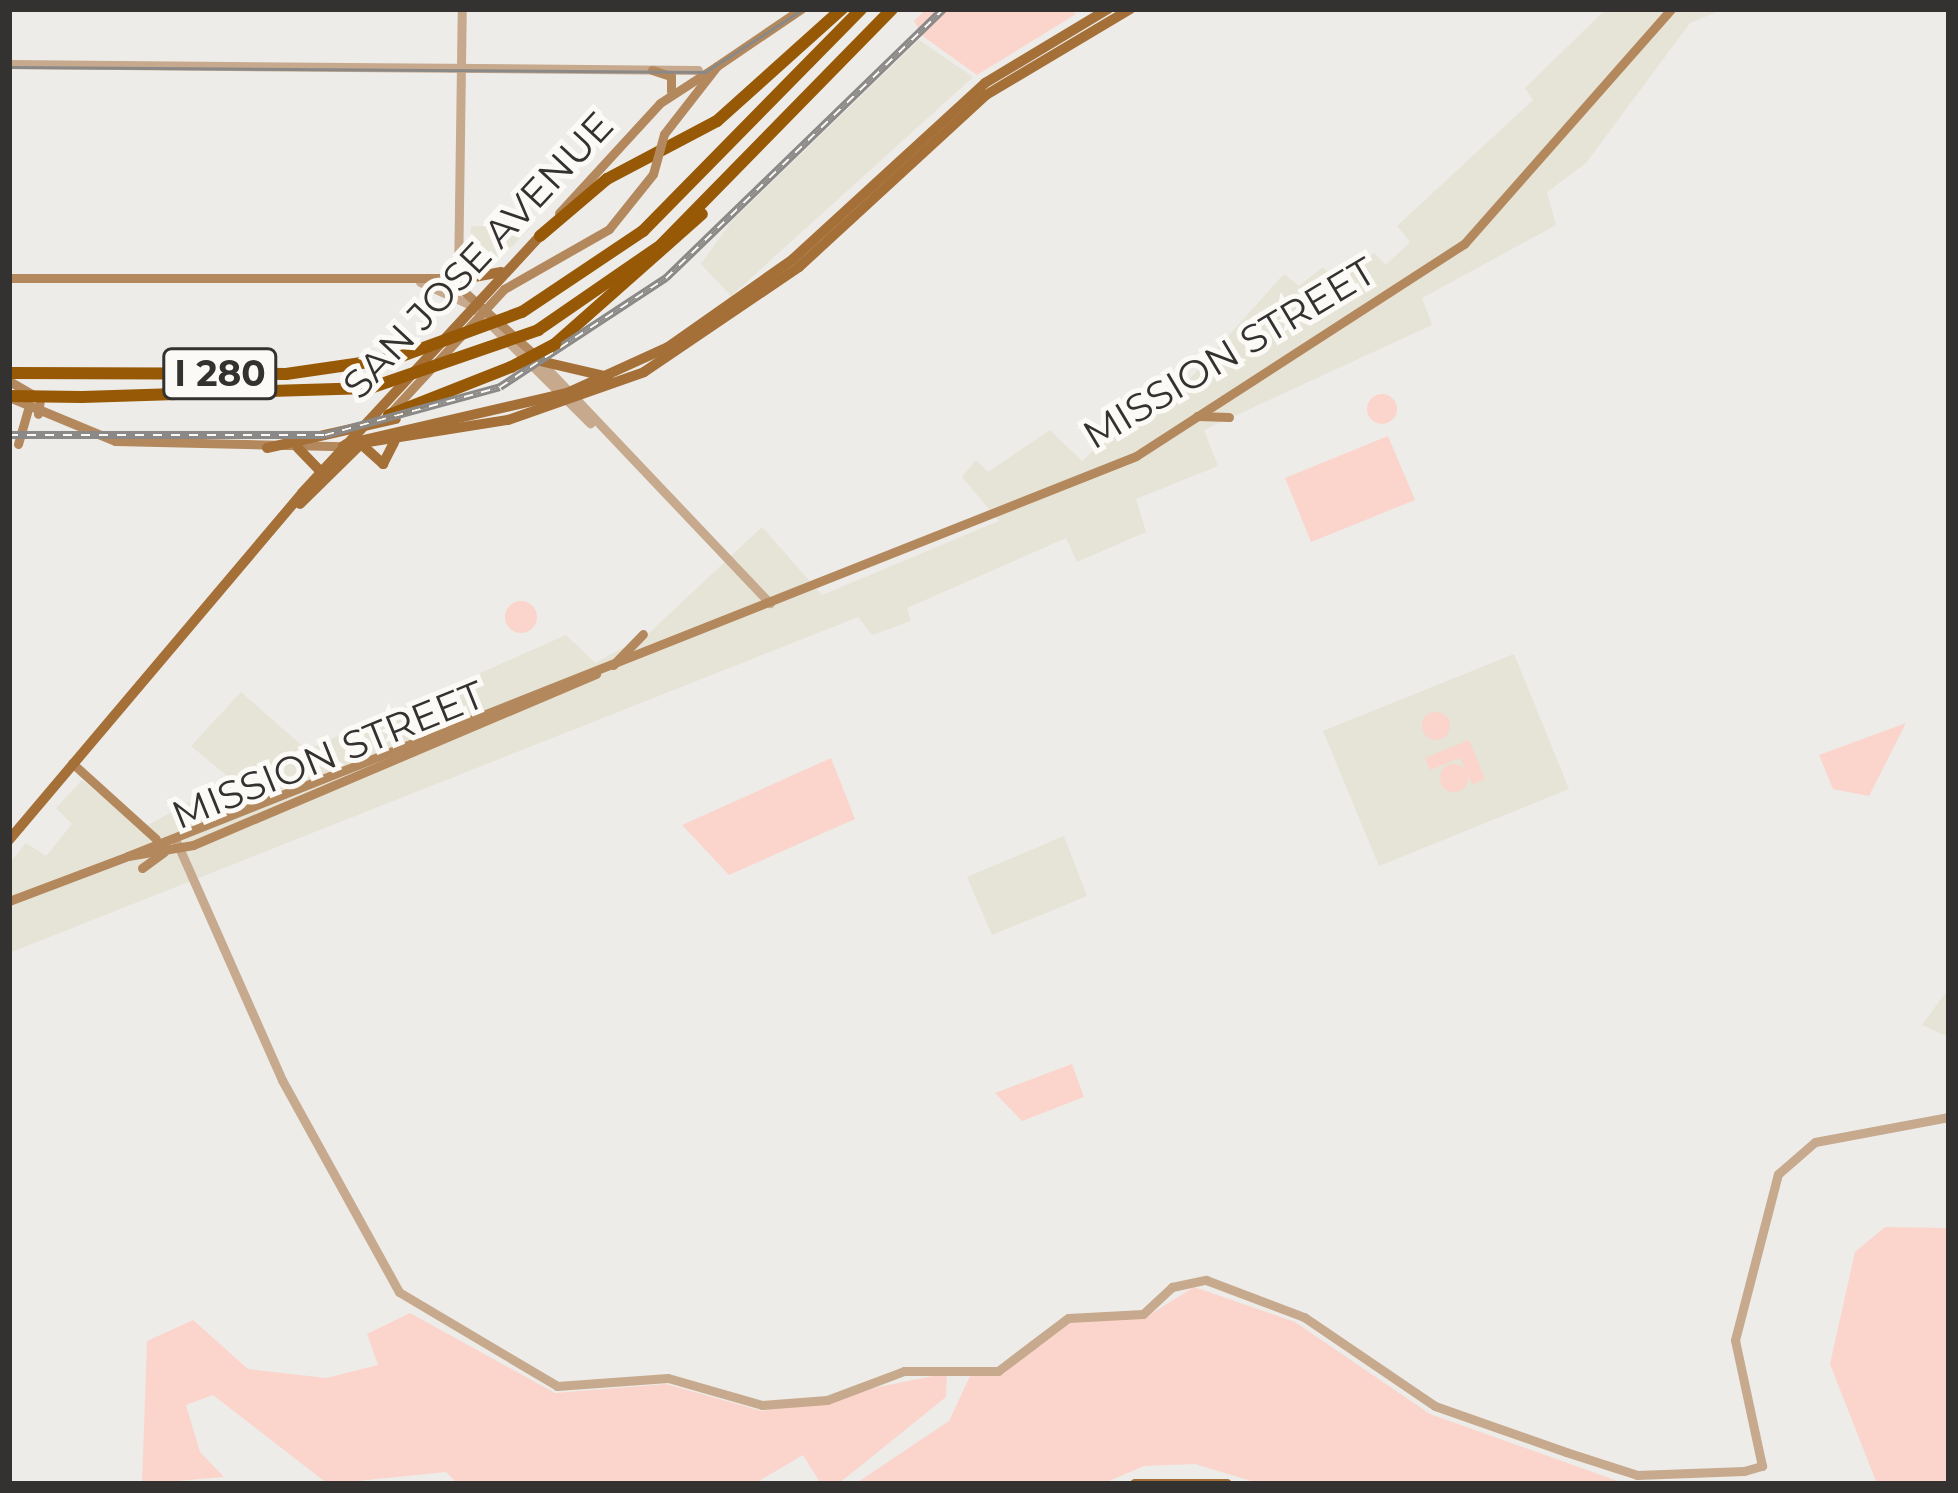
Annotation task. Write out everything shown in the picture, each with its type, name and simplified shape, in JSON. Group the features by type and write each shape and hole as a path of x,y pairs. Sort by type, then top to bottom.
{"highway":[{"path":"540,236 607,179 717,121 842,9"},
{"name":"I 280","path":"9,377 43,373 286,374 396,358 522,312 643,231 861,9"},
{"name":"I 280","path":"9,396 370,388 538,330 649,255 892,9"},
{"path":"388,415 512,367 555,344 663,259 749,157"}],"main road":[{"path":"267,448 370,425 419,425 566,398 611,377 733,306 973,93 1108,9"},
{"path":"9,396 33,411 115,442 267,448 399,440 566,398 672,356 800,267 986,94 1130,9"},
{"name":"MISSION STREET","path":"9,901 128,856 164,852 1136,456 1464,244 1671,9"},
{"name":"SAN JOSE AVENUE","path":"301,504 343,446 370,425 481,306 541,261 609,229 653,174 664,134 683,97 717,66 800,12"},
{"name":"SAN JOSE AVENUE","path":"388,415 481,306 504,271 668,96 698,70 717,66"},
{"path":"652,70 673,80 668,96"},
{"path":"683,97 698,70"},
{"path":"9,278 420,282 504,271"},
{"path":"458,280 540,361 611,377"},
{"path":"661,374 672,356"},
{"path":"9,377 40,400 33,411"},
{"path":"370,425 388,415 419,425"},
{"path":"1197,416 1229,417"},
{"name":"SAN JOSE AVENUE","path":"9,840 301,504 361,444 370,425"},
{"path":"361,444 382,464 399,440"},
{"path":"298,448 321,472"},
{"path":"609,669 643,634 643,655"},
{"path":"72,763 156,839 179,845"},
{"path":"128,856 156,839"},
{"path":"142,868 164,852"},
{"path":"1135,1484 1227,1484"}],"street":[{"path":"458,280 462,9"},
{"path":"9,64 698,70"},
{"path":"420,282 481,306 770,603"},
{"path":"540,361 566,398"},
{"path":"179,845 282,1080 399,1292 552,1384 668,1378 762,1405 827,1400 904,1371 998,1371 1068,1318 1143,1314 1172,1286 1206,1280 1304,1317 1435,1406 1566,1452 1677,1478 1762,1466 1735,1340 1778,1174 1815,1142 1949,1118"}],"shaded area":[{"path":"926,9 1071,9 1076,14 977,75 924,37 914,21"},
{"path":"1606,9 1724,9 1690,23 1586,163 1547,192 1556,225 1422,298 1432,325 1204,430 1218,466 1136,499 1146,532 1077,562 1066,538 907,608 911,621 872,635 858,617 9,953 9,864 26,843 46,856 72,824 56,808 82,780 141,829 231,779 191,746 241,692 307,750 566,635 595,663 648,634 762,527 822,595 999,521 962,477 976,460 988,472 1050,430 1082,461 1177,373 1187,382 1284,274 1299,286 1323,267 1334,278 1347,264 1355,271 1374,253 1386,265 1410,242 1397,226 1533,100 1525,88"},
{"path":"919,40 973,77 731,296 701,264 731,222"},
{"path":"471,226 531,227 494,264 470,263"},
{"path":"1382,394 1393,398 1397,409 1393,420 1382,424 1371,420 1367,409 1371,398"},
{"path":"1388,436 1415,500 1311,542 1285,478"},
{"path":"521,601 532,606 537,617 532,628 521,633 510,628 505,617 510,606"},
{"path":"1514,654 1569,789 1379,866 1323,731"},
{"path":"1436,712 1446,716 1450,726 1446,736 1436,740 1426,736 1422,726 1426,716"},
{"path":"1906,723 1869,796 1833,789 1819,755"},
{"path":"1469,740 1485,779 1472,785 1460,758 1430,770 1425,758"},
{"path":"831,758 855,819 729,875 682,825"},
{"path":"1454,764 1464,768 1468,778 1464,788 1454,792 1444,788 1440,778 1444,768"},
{"path":"1064,836 1087,896 992,935 967,877"},
{"path":"1949,988 1949,1037 1922,1025"},
{"path":"1072,1064 1084,1097 1022,1121 995,1093"},
{"path":"1885,1227 1949,1228 1949,1484 1877,1484 1830,1364 1855,1252"},
{"path":"1194,1287 1295,1322 1430,1414 1626,1484 1261,1484 1195,1464 1144,1466 1102,1484 855,1484 949,1421 970,1376 999,1376 1073,1320 1146,1317"},
{"path":"410,1313 555,1393 666,1384 762,1411 947,1373 946,1397 838,1484 821,1484 803,1455 754,1484 458,1484 446,1472 328,1484 213,1395 186,1405 200,1452 224,1477 142,1484 147,1341 193,1320 248,1369 326,1378 378,1365 367,1334"}],"tram line":[{"path":"9,67 705,72 803,9"}],"railway":[{"path":"9,435 325,435 500,387 666,278 944,9"}]}
